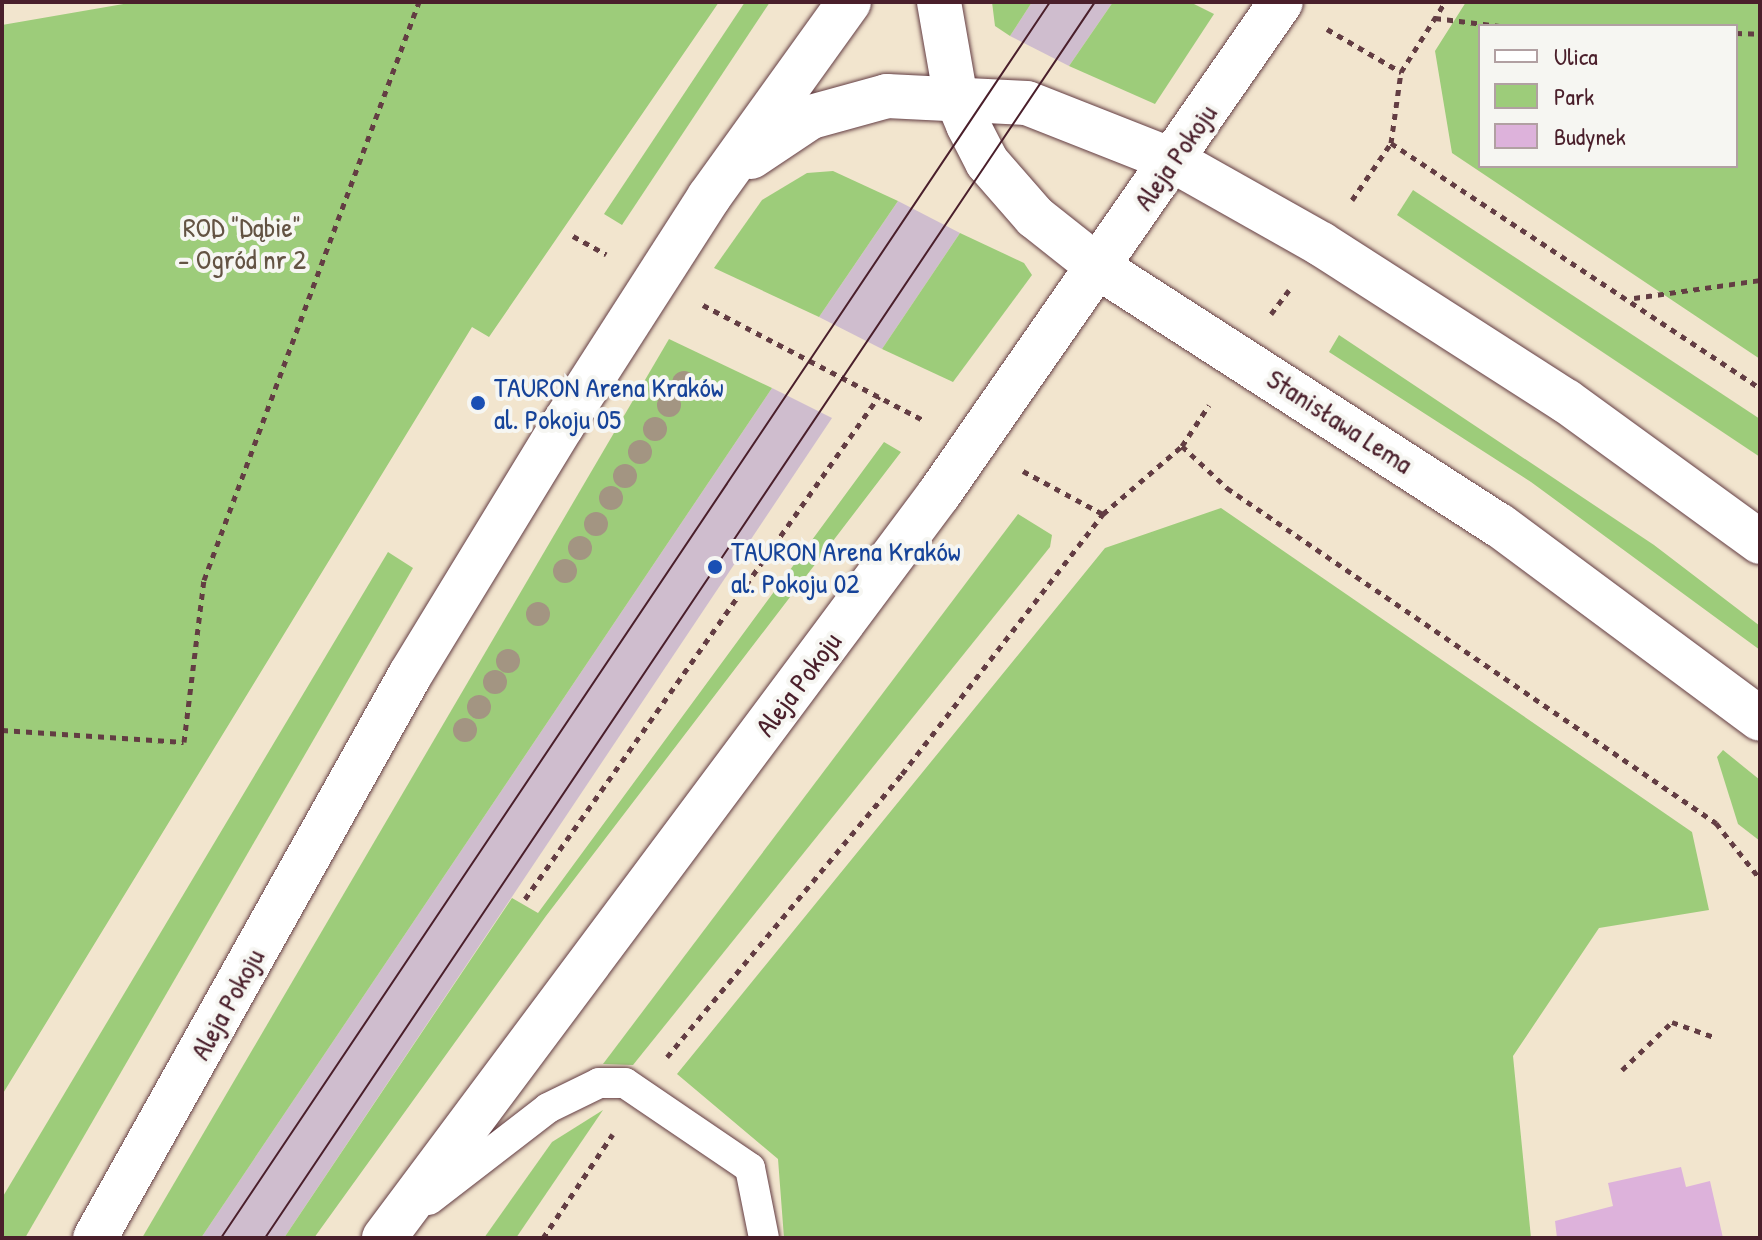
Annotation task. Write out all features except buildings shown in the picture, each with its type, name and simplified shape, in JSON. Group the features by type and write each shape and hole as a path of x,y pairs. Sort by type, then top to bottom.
{"main road":[{"name":"Aleja Pokoju","path":"95,1238 410,675 709,197 849,2"},
{"name":"Stanisława Lema","path":"939,2 955,94 1010,191 1098,267 1499,525 1760,719"},
{"name":"Aleja Pokoju","path":"386,1238 939,494 1281,2"},
{"path":"709,197 754,154 811,117 887,96 955,94 1027,103 1172,160 1475,341 1760,542"}],"lane":[{"path":"386,1238 548,1108 599,1083 643,1090 750,1168 764,1238"}],"path":[{"path":"2,730 184,742 204,580 419,2"},
{"path":"1361,187 1391,143 1401,72 1445,2"},
{"path":"1435,18 1484,24"},
{"path":"1333,32 1401,72"},
{"path":"1738,33 1760,34"},
{"path":"1391,143 1633,298 1760,388"},
{"path":"573,236 606,254"},
{"path":"1633,298 1760,280"},
{"path":"1268,319 1282,300"},
{"path":"695,301 923,420"},
{"path":"525,899 879,396"},
{"path":"543,1238 643,1090 902,774 1103,514 1182,446 1212,400"},
{"path":"1182,446 1227,488 1716,823 1760,879"},
{"path":"1043,482 1103,514"},
{"path":"1622,1070 1672,1022 1714,1037"}],"shaded area":[{"path":"1032,2 1113,2 1069,66 1010,36"},
{"path":"898,201 960,233 882,349 819,317"},
{"path":"772,388 832,418 284,1238 201,1238"}],"green space":[{"name":"ROD \"Dąbie\" - Ogród nr 2","path":"135,2 719,2 489,337 472,327 2,1095 2,25"},
{"path":"745,2 770,2 622,225 604,214"},
{"path":"992,2 1032,2 1010,36 995,26"},
{"path":"1113,2 1190,2 1214,14 1155,104 1069,66"},
{"path":"1466,2 1760,2 1760,359 1452,153 1435,51"},
{"path":"833,171 898,201 819,317 714,268 762,200 807,173"},
{"path":"1413,190 1760,419 1760,457 1397,215"},
{"path":"960,233 1024,263 1032,275 953,382 882,349"},
{"path":"1339,335 1654,545 1760,626 1760,650 1531,482 1329,352"},
{"path":"669,339 772,388 201,1238 142,1238"},
{"path":"884,442 901,452 546,916 314,1238 284,1238 512,898 538,913"},
{"path":"1221,508 1692,832 1709,910 1599,928 1513,1056 1531,1238 784,1238 778,1159 677,1074 1105,548"},
{"path":"1018,514 1052,535 1050,547 633,1065 603,1064"},
{"path":"388,552 413,568 25,1238 2,1238 2,1198"},
{"path":"1723,750 1760,780 1760,841 1738,824 1717,757"},
{"path":"603,1110 516,1238 484,1238 552,1142"}],"tram line":[{"path":"221,1238 1050,2"},
{"path":"265,1238 1095,2"}],"place":[{"name":"TAURON Arena Kraków al. Pokoju 05","path":"478,403"},
{"name":"TAURON Arena Kraków al. Pokoju 02","path":"715,567"}]}
